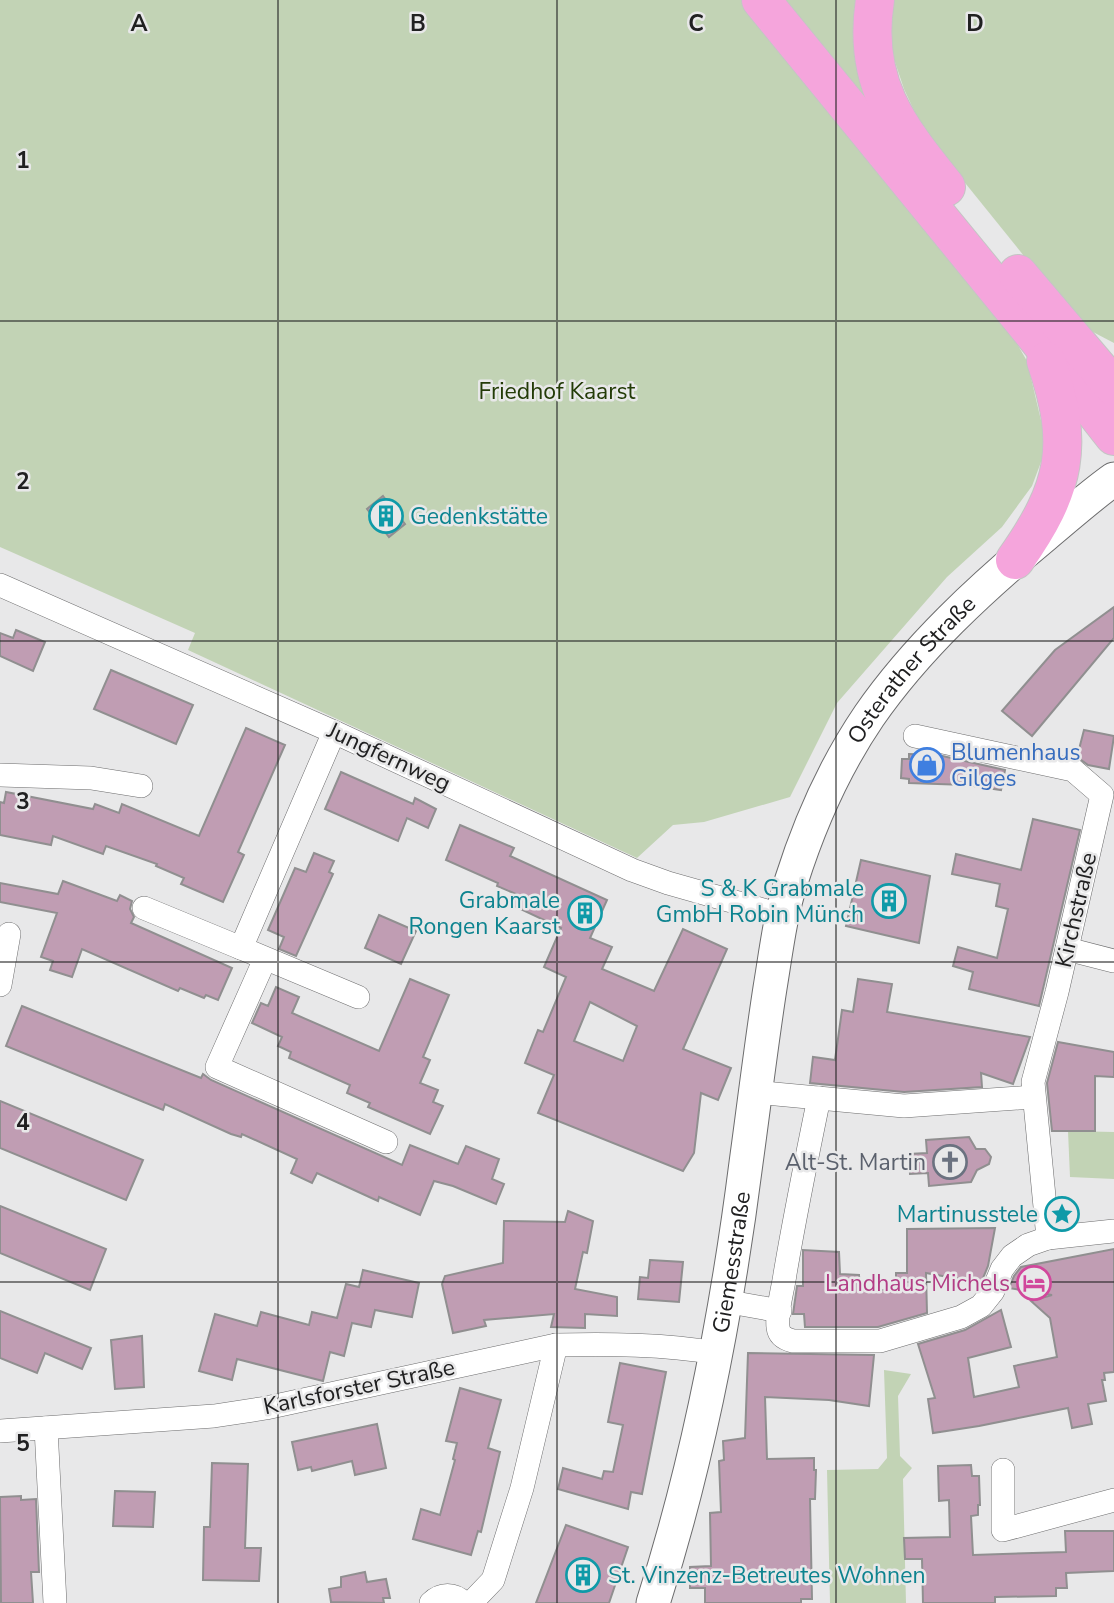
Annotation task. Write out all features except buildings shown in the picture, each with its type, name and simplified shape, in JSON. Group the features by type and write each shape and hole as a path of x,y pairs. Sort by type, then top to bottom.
{"highway":[{"path":"761,0 1047,328 1114,387"},
{"path":"875,0 871,28 874,62 881,89 899,122 1047,328 1114,436"},
{"path":"1047,328 1085,340 1114,357"},
{"path":"1015,559 1055,492 1063,454 1060,407 1047,328"}],"main road":[{"name":"Osterather Straße","path":"781,915 818,812 839,768 869,717 902,674 942,630 1015,559 1114,479"},
{"name":"Giemesstraße","path":"653,1603 669,1554 695,1452 716,1353 781,915"}],"street":[{"name":"Jungfernweg","path":"0,585 334,732 632,870 781,915"},
{"path":"241,947 334,732"},
{"name":"Kirchstraße","path":"915,736 1073,770 1102,795 1067,949 1036,1064 1033,1097 1048,1238"},
{"path":"0,775 90,778 141,786"},
{"path":"144,908 358,997"},
{"path":"0,985 9,934"},
{"path":"1067,949 1114,961"},
{"path":"265,959 217,1067 386,1142"},
{"path":"754,1091 904,1106 1033,1097"},
{"path":"819,1098 791,1237 778,1325 779,1333 785,1339 869,1342 892,1339 961,1317 981,1306 993,1291 1002,1269 1012,1256 1028,1245 1048,1238 1114,1231"},
{"path":"724,1301 780,1311"},
{"path":"471,1603 493,1580 522,1488 556,1345"},
{"name":"Karlsforster Straße","path":"0,1431 240,1412 556,1345 682,1347 716,1353"},
{"path":"46,1428 55,1603"},
{"path":"1003,1470 1003,1530 1114,1500"},
{"path":"431,1603 446,1595 458,1598 464,1603"}],"green space":[{"name":"Friedhof Kaarst","path":"0,0 741,0 761,21 1002,318 1027,361 1047,446 1032,486 1002,527 947,577 837,703 790,797 704,822 673,825 637,858 188,650 195,633 0,547"},
{"path":"785,0 861,0 878,115"},
{"path":"893,0 1114,0 1114,343 1093,332 1053,292 924,132 904,89 887,38"},
{"path":"1068,1131 1114,1132 1114,1179 1070,1177"},
{"path":"884,1370 911,1374 898,1396 900,1456 912,1468 903,1479 906,1603 830,1603 827,1470 878,1469 887,1458"}],"place":[{"name":"Gedenkstätte","path":"386,516"},
{"name":"Blumenhaus Gilges","path":"927,765"},
{"name":"S & K Grabmale GmbH Robin Münch","path":"889,901"},
{"name":"Grabmale Rongen Kaarst","path":"585,913"},
{"name":"Alt-St. Martin","path":"950,1162"},
{"name":"Martinusstele","path":"1062,1214"},
{"name":"Landhaus Michels","path":"1034,1283"},
{"name":"St. Vinzenz-Betreutes Wohnen","path":"583,1575"}]}
